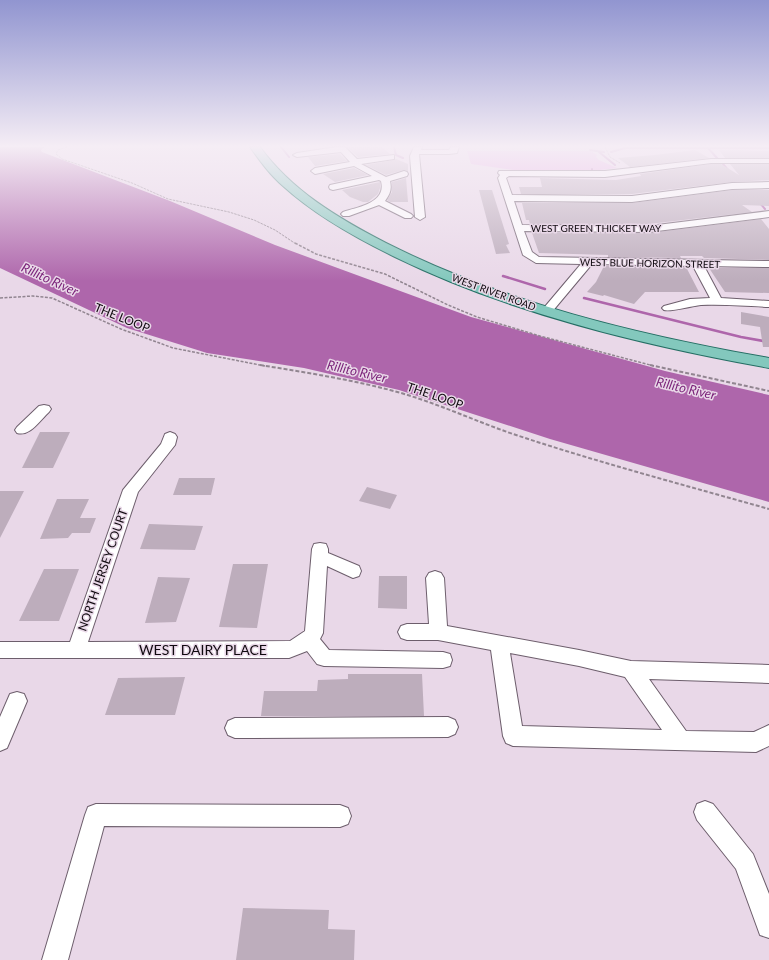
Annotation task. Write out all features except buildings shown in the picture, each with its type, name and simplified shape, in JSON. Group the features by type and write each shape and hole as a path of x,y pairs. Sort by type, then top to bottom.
{"main road":[{"name":"WEST RIVER ROAD","path":"296,192 318,208 383,247 446,275 659,340 769,363"},
{"name":"WEST RIVER ROAD","path":"315,192 346,214 389,238 440,261 513,288 551,306 661,330 769,351"}],"street":[{"path":"346,214 379,201 387,192"},
{"path":"418,192 420,217"},
{"path":"508,192 518,228"},
{"path":"510,198 632,199 688,192"},
{"path":"379,201 408,216"},
{"name":"WEST GREEN THICKET WAY","path":"518,228 657,228 768,215"},
{"name":"WEST BLUE HORIZON STREET","path":"518,228 530,259 545,261 588,262 769,264"},
{"path":"551,306 588,262"},
{"path":"697,263 717,302"},
{"path":"668,308 690,304 717,302 769,304"},
{"path":"22,430 44,409"},
{"name":"NORTH JERSEY COURT","path":"76,650 131,490 168,445 170,437"},
{"path":"353,571 320,554 314,633 310,640 324,658 443,660"},
{"path":"435,578 438,632"},
{"path":"407,632 438,632 579,658 631,670 769,674"},
{"name":"WEST DAIRY PLACE","path":"0,650 289,650 301,646 310,640"},
{"path":"499,643 513,736 756,742 769,735"},
{"path":"631,670 681,741"},
{"path":"0,741 17,701"},
{"path":"235,728 448,727"},
{"path":"705,812 745,862 769,926"},
{"path":"55,960 96,815 340,816"}],"path":[{"path":"152,192 168,199 229,212 254,220 275,230 291,241 316,254 380,272 464,312 525,331 672,370 769,391"},
{"name":"THE LOOP","path":"0,298 33,296 52,298 121,329 173,348 209,356 315,374 390,390 436,404 472,419 528,438 610,464 769,509"}],"water":[{"name":"Rillito River","path":"0,192 146,192 275,245 471,317 665,371 769,395 769,502 550,439 399,390 304,368 207,353 127,328 0,268"}],"waterway":[{"path":"759,202 765,209"},
{"path":"503,276 545,289"},
{"path":"584,298 741,337 769,342"}]}
